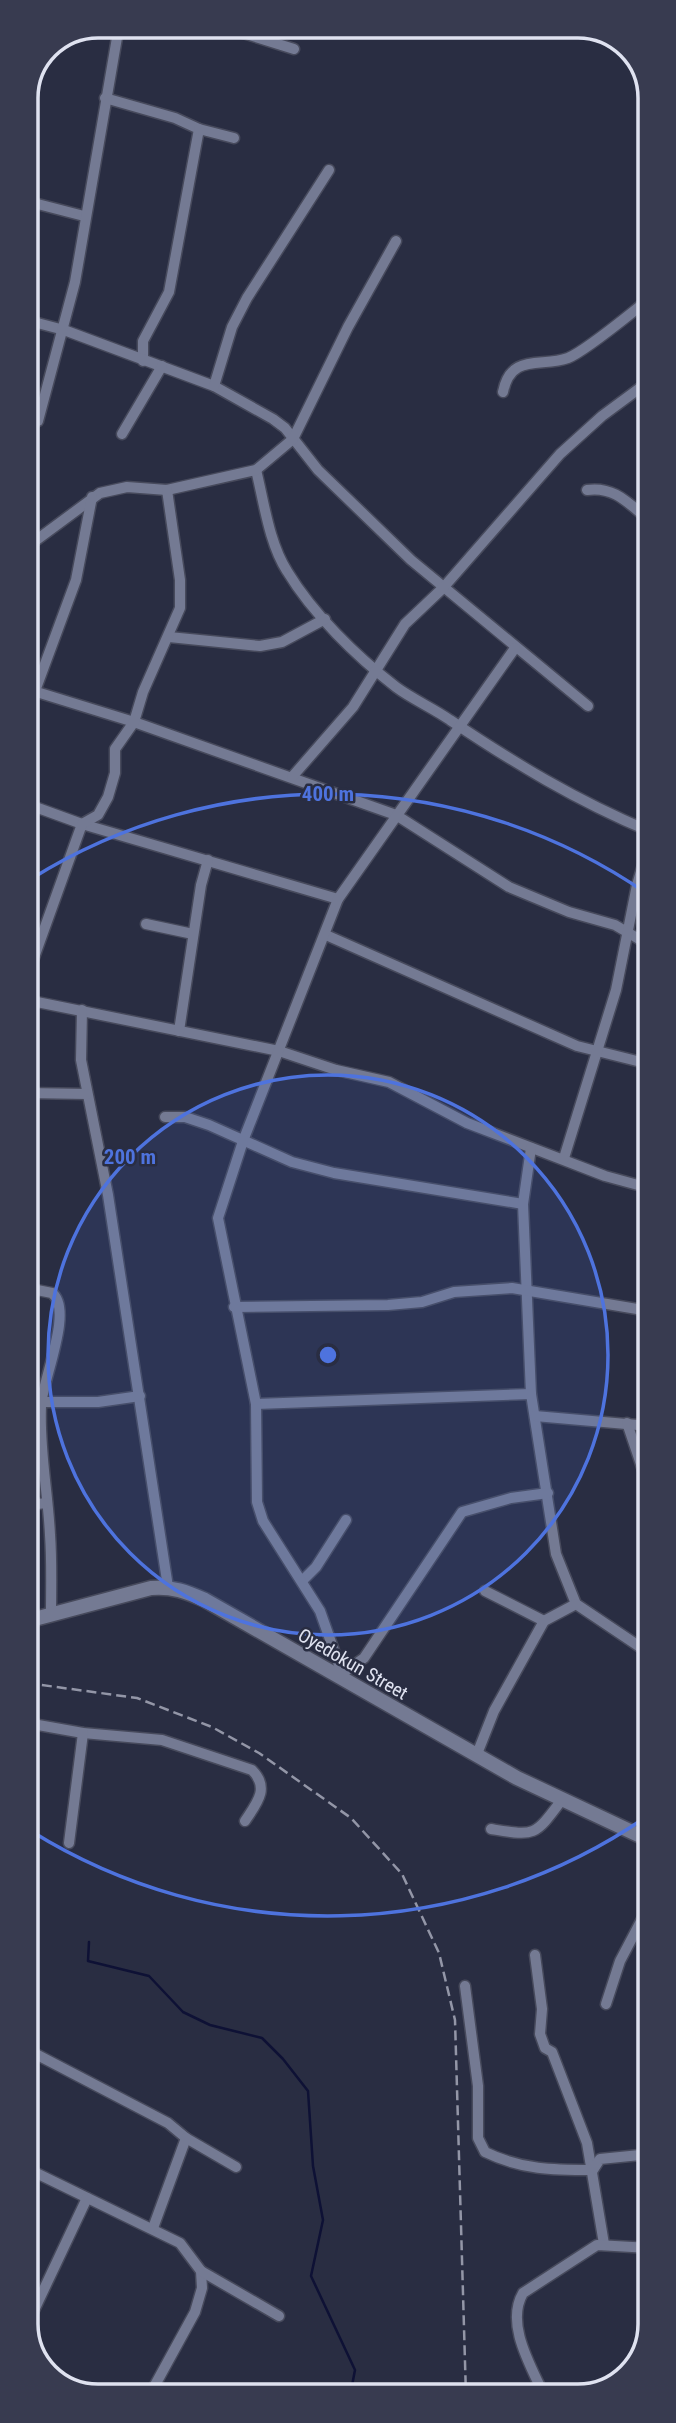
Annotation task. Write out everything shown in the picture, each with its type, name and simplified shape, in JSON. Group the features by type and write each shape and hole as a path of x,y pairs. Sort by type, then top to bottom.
{"street":[{"path":"38,421 75,282 84,216 117,38"},
{"path":"260,38 294,49"},
{"path":"105,98 233,138"},
{"path":"143,361 143,341 169,292 199,129"},
{"path":"214,386 232,327 242,308 329,170"},
{"path":"38,204 84,216"},
{"path":"38,539 92,498 127,486 167,490 256,470 293,439 348,327 396,241"},
{"path":"503,392 505,381 521,366 535,361 568,358 637,308"},
{"path":"38,323 64,330 214,386 273,419 346,499 443,588 515,649 588,705"},
{"path":"122,434 162,366"},
{"path":"292,777 353,707 405,624 443,588 560,454 602,416 637,393"},
{"path":"256,470 272,533 285,570 325,619 396,687 555,787 591,807 637,826"},
{"path":"38,946 82,824 98,815 108,797 115,773 115,749 134,722 143,692 180,608 181,594 167,490"},
{"path":"587,490 612,490 637,510"},
{"path":"38,673 76,580 92,498"},
{"path":"169,637 260,646 282,642 325,619"},
{"path":"515,649 338,900 243,1141 218,1218 234,1307 256,1404 257,1502 263,1521 320,1611 345,1680 364,1658 462,1512 511,1498 548,1493"},
{"path":"38,692 134,722 396,815 509,887 569,912 615,925 637,938"},
{"path":"38,808 82,824 338,900"},
{"path":"179,1031 193,934 208,860"},
{"path":"564,1158 599,1050 637,895"},
{"path":"146,924 193,934"},
{"path":"326,935 577,1046 637,1061"},
{"path":"38,1002 279,1051 336,1070 389,1082 467,1123 564,1158 605,1176 637,1185"},
{"path":"82,1010 81,1060 86,1094 108,1195 168,1587"},
{"path":"38,1093 86,1094"},
{"path":"165,1117 186,1117 292,1162 334,1172 523,1204"},
{"path":"531,1148 523,1204 531,1394 556,1553 576,1604 637,1645"},
{"path":"234,1307 388,1305 422,1302 467,1291 512,1288 637,1309"},
{"path":"38,1290 52,1293 59,1306 60,1321 41,1404 51,1615"},
{"path":"256,1404 531,1394"},
{"path":"38,1404 98,1402 140,1396"},
{"path":"535,1416 637,1424"},
{"path":"626,1423 637,1454"},
{"path":"38,1504 47,1503"},
{"path":"302,1581 316,1567 346,1520"},
{"name":"Oyedokun Street","path":"38,1618 151,1588 168,1587 205,1600 561,1801 637,1835"},
{"path":"485,1591 544,1621"},
{"path":"477,1754 494,1711 544,1621 576,1604"},
{"path":"38,1725 83,1733 162,1740 252,1770 262,1786 262,1795 245,1821"},
{"path":"69,1843 83,1733"},
{"path":"491,1829 530,1834 537,1831 561,1801"},
{"path":"606,2004 620,1961 637,1929"},
{"path":"535,1955 542,2009 540,2034 545,2048 552,2052 579,2117 593,2169 604,2244"},
{"path":"465,1986 478,2085 480,2146 497,2158 529,2169 593,2169"},
{"path":"38,2056 168,2123 186,2138 236,2167"},
{"path":"153,2228 186,2138"},
{"path":"593,2169 600,2160 637,2156"},
{"path":"38,2174 180,2243 201,2271 279,2316"},
{"path":"38,2302 87,2198"},
{"path":"540,2384 520,2336 517,2304 523,2293 587,2250 604,2244 637,2247"},
{"path":"156,2384 195,2312 202,2288 201,2271"}],"waterway":[{"path":"89,1942 88,1961 149,1976 183,2012 210,2025 262,2038 308,2091 313,2166 323,2220 311,2276 355,2370 352,2384"}],"railway":[{"path":"38,1684 137,1698 212,1727 259,1753 351,1818 402,1874 439,1953 455,2020 466,2384"}]}
